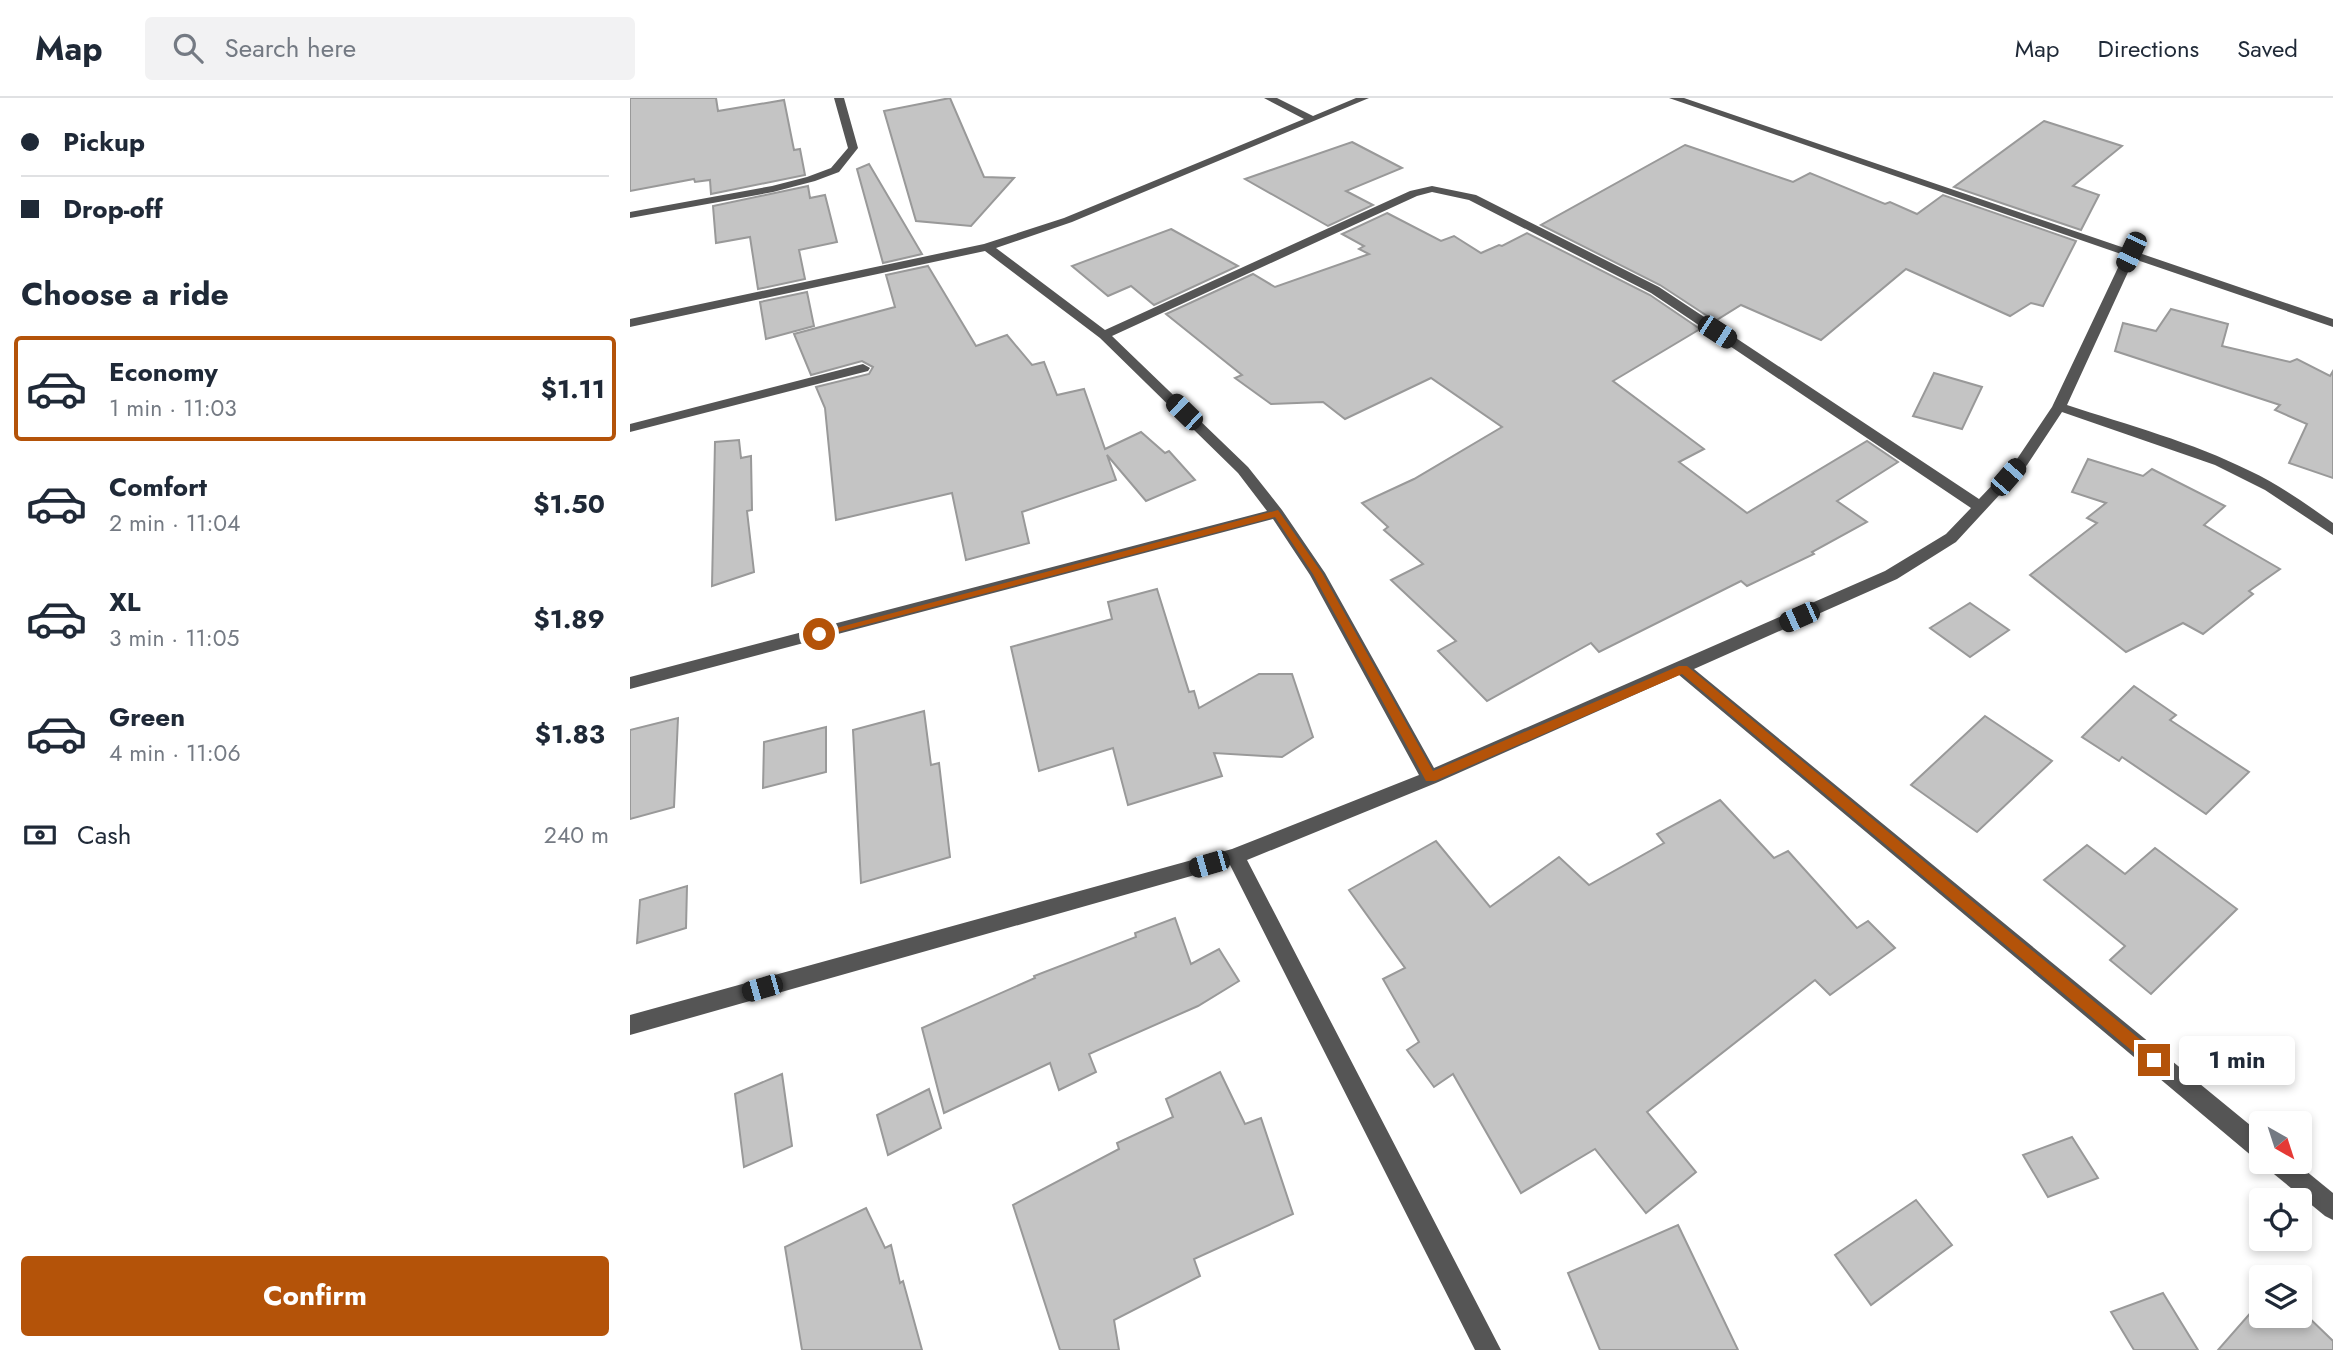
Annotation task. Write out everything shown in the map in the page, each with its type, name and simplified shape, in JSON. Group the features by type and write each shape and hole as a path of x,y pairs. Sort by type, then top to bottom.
{"street":[{"path":"630,215 773,189 835,170 853,148 839,98"},
{"path":"1269,98 1312,119"},
{"path":"630,323 987,247 1068,220 1364,98"},
{"path":"1674,98 2333,323"},
{"path":"1104,335 1414,193 1449,191 1472,197 1655,290 1982,508"},
{"path":"987,247 1104,335 1243,470 1278,513 1317,573 1430,778"},
{"path":"630,1025 1235,856 1430,778 1891,576 1951,538 1982,508 2022,462 2059,407 2131,252"},
{"path":"630,428 863,368"},
{"path":"2059,407 2195,452 2232,468 2272,488 2333,530"},
{"path":"630,683 1278,513"},
{"path":"1683,669 2249,1139"},
{"path":"1235,856 1488,1350"},
{"path":"2292,1174 2333,1208"}],"building":[{"path":"630,98 716,98 718,111 784,100 794,150 800,149 805,175 711,194 710,180 695,182 694,179 630,191"},
{"path":"950,98 984,177 1014,178 971,226 916,221 884,111"},
{"path":"2044,121 2122,146 2073,186 2099,195 2081,230 1954,187"},
{"path":"1352,142 1402,168 1346,191 1373,205 1328,226 1245,179"},
{"path":"1685,145 1793,182 1810,173 1885,204 1890,202 1917,214 1943,195 2076,241 2043,306 2031,303 2010,316 1906,269 1821,340 1741,305 1715,321 1660,285 1541,225"},
{"path":"869,164 922,254 883,263 857,169"},
{"path":"808,186 810,198 825,195 837,242 799,250 805,279 758,289 750,237 716,243 713,206"},
{"path":"1387,213 1441,241 1454,236 1481,253 1527,233 1650,295 1700,329 1613,381 1704,449 1679,462 1747,513 1867,441 1898,462 1837,501 1867,522 1812,552 1814,554 1747,586 1741,581 1599,652 1591,643 1487,701 1438,651 1456,641 1391,580 1423,564 1384,530 1388,527 1362,503 1414,479 1502,427 1431,378 1345,419 1323,402 1271,404 1235,378 1242,375 1166,314 1253,274 1275,287 1369,254 1359,249 1364,246 1342,234"},
{"path":"1171,229 1238,266 1154,305 1131,286 1108,296 1072,266"},
{"path":"928,266 976,346 1007,335 1032,365 1044,362 1057,395 1084,389 1105,449 1141,432 1165,453 1169,451 1195,480 1146,501 1107,455 1116,480 1022,512 1029,543 966,560 952,493 836,520 825,408 816,387 869,374 873,367 862,361 811,375 794,334 895,307 886,275"},
{"path":"807,292 814,326 766,339 760,302"},
{"path":"2171,309 2228,324 2222,346 2290,362 2297,359 2330,376 2333,371 2333,478 2289,463 2307,424 2275,410 2280,405 2115,351 2123,323 2156,331"},
{"path":"1934,373 1982,387 1962,429 1913,416"},
{"path":"739,440 741,458 751,456 752,510 747,511 754,572 712,586 715,442"},
{"path":"2088,459 2143,476 2152,469 2225,506 2204,525 2280,569 2249,591 2253,594 2203,634 2183,623 2126,652 2030,575 2097,523 2087,518 2106,503 2072,492"},
{"path":"1157,589 1189,692 1194,691 1199,708 1259,674 1292,674 1313,737 1282,757 1214,753 1222,776 1128,805 1113,748 1039,771 1011,647 1112,619 1108,602"},
{"path":"1970,603 2009,630 1970,657 1930,628"},
{"path":"2134,686 2176,715 2170,720 2249,772 2206,814 2122,757 2119,761 2082,737"},
{"path":"924,711 931,765 939,763 950,857 861,883 853,730"},
{"path":"1985,716 2052,761 1977,832 1911,785"},
{"path":"678,718 674,807 630,819 630,730"},
{"path":"826,727 826,772 763,788 764,742"},
{"path":"1720,800 1774,858 1788,851 1857,928 1868,921 1895,948 1830,995 1815,980 1647,1112 1696,1172 1646,1213 1595,1149 1521,1193 1453,1074 1434,1087 1407,1050 1419,1042 1383,979 1405,968 1349,890 1436,841 1490,907 1559,857 1589,885 1664,843 1657,834"},
{"path":"2087,845 2125,874 2155,848 2237,909 2151,994 2110,960 2125,946 2044,880"},
{"path":"687,886 686,928 637,943 640,900"},
{"path":"1175,918 1191,964 1219,949 1239,981 1198,1006 1089,1054 1096,1072 1059,1090 1050,1063 944,1113 922,1028 1035,978 1034,976 1136,937 1135,933"},
{"path":"1220,1072 1245,1124 1261,1118 1293,1214 1194,1259 1200,1276 1114,1320 1119,1350 1060,1350 1013,1205 1119,1149 1117,1143 1173,1117 1166,1099"},
{"path":"782,1074 792,1146 744,1167 735,1094"},
{"path":"929,1089 941,1128 888,1155 877,1115"},
{"path":"2072,1137 2098,1178 2048,1197 2023,1155"},
{"path":"1916,1200 1952,1245 1871,1305 1835,1255"},
{"path":"866,1208 885,1248 891,1245 900,1283 903,1281 922,1350 802,1350 785,1247"},
{"path":"1678,1225 1738,1350 1600,1350 1568,1273"},
{"path":"2163,1293 2198,1350 2134,1350 2111,1312"},
{"path":"2249,1315 2249,1328 2312,1328 2312,1321 2333,1341 2333,1350 2218,1350"}],"route":[{"path":"819,634 1278,513 1317,573 1430,778 1683,669 2154,1060"}]}
